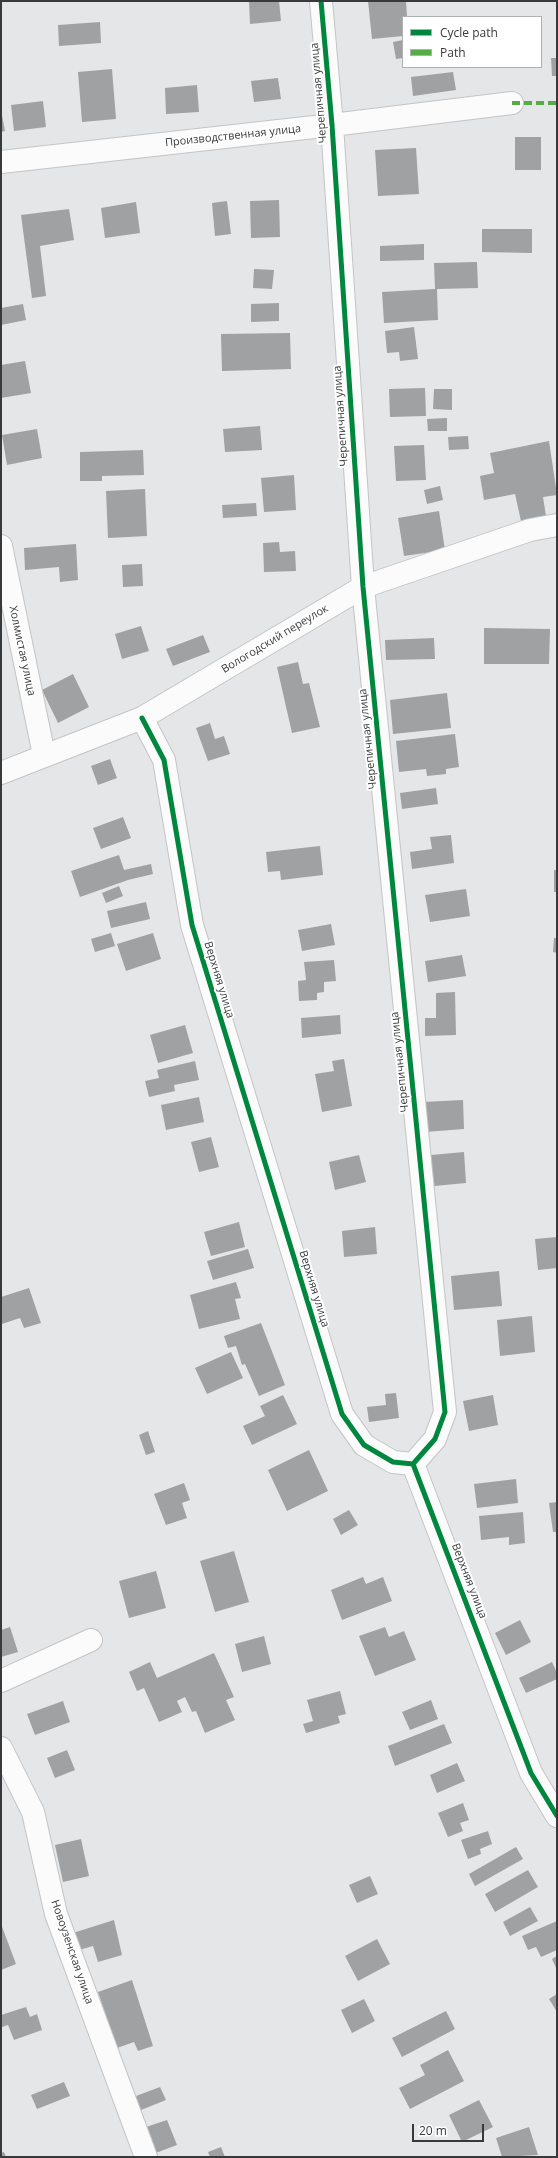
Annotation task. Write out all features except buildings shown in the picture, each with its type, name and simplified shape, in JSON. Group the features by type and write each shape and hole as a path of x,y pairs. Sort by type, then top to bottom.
{"street":[{"name":"Черепичная улица","path":"321,1 332,125 363,587 445,1412 435,1439 413,1464"},
{"name":"Производственная улица","path":"1,162 332,125 512,102"},
{"name":"Вологодский переулок","path":"1,773 142,718 363,587 530,530 557,525"},
{"name":"Холмистая улица","path":"1,546 44,755"},
{"name":"Верхняя улица","path":"142,718 164,760 192,926 342,1414 364,1445 393,1462 413,1464 531,1773 557,1816"},
{"path":"1,1681 91,1640"},
{"name":"Новоузенская улица","path":"1,1748 33,1812 56,1914 146,2157"}],"marked path":[{"path":"512,103 557,103"}],"cycle path":[{"path":"321,1 332,125 363,587 445,1412 435,1439 413,1464"},
{"path":"142,718 164,760 192,925 342,1414 364,1445 393,1462 413,1464 531,1773 557,1816"}]}
